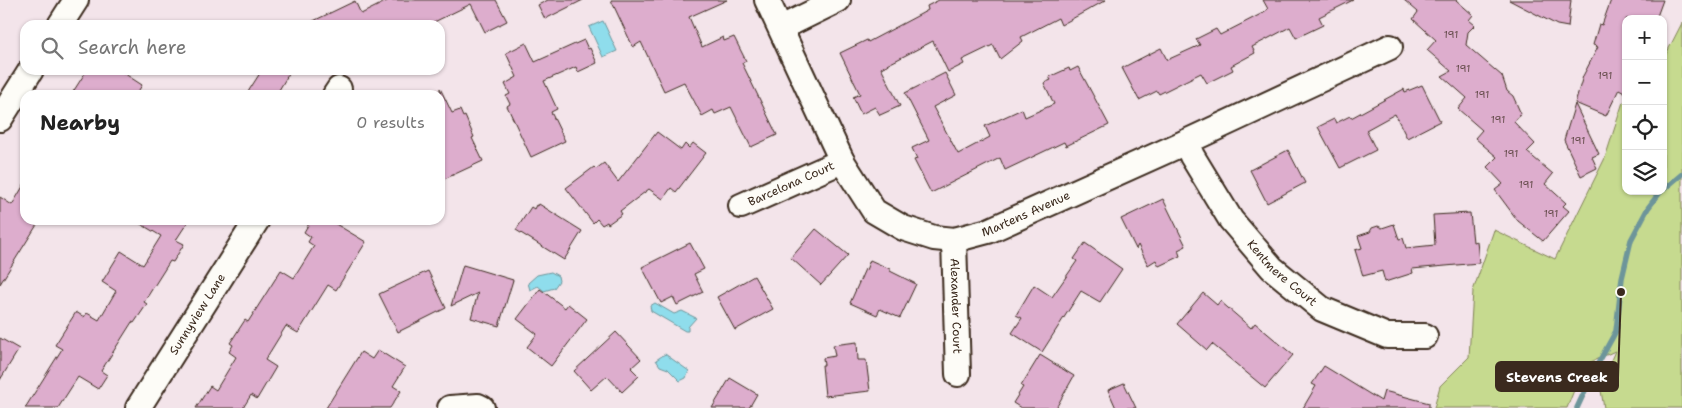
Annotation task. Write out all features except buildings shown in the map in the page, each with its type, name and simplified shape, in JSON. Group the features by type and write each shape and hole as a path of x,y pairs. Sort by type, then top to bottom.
{"street":[{"path":"63,20 76,0"},
{"name":"Martens Avenue","path":"766,0 781,28 842,161 874,211 903,228 934,238 954,240 988,230 1186,142 1390,47"},
{"path":"781,28 838,0"},
{"path":"0,119 29,75"},
{"name":"Kentmere Court","path":"1186,142 1192,156 1231,220 1272,268 1322,309 1387,336 1425,336"},
{"name":"Barcelona Court","path":"741,206 842,161"},
{"name":"Sunnyview Lane","path":"138,408 253,225"},
{"name":"Alexander Court","path":"954,240 958,374"},
{"path":"450,408 478,406 482,408"}],"green space":[{"path":"1682,23 1682,408 1604,408 1600,385 1615,351 1584,365 1567,408 1434,408 1440,386 1469,357 1473,291 1494,230 1555,259 1605,158 1622,105 1622,195 1667,195 1667,52"}],"water":[{"path":"603,21 617,51 603,57 589,27"},
{"path":"551,272 558,276 559,281 554,288 544,291 538,286 530,290 528,283 537,275"},
{"path":"655,303 674,314 682,311 696,318 688,327 688,331 685,331 651,311 650,306"},
{"path":"665,354 689,371 686,378 680,381 668,369 660,366 656,360"}],"waterway":[{"path":"1667,187 1682,174"},
{"path":"1577,408 1595,369 1616,331 1622,278 1631,240 1648,208 1658,195"}],"place":[{"name":"Stevens Creek","path":"1621,292"}]}
